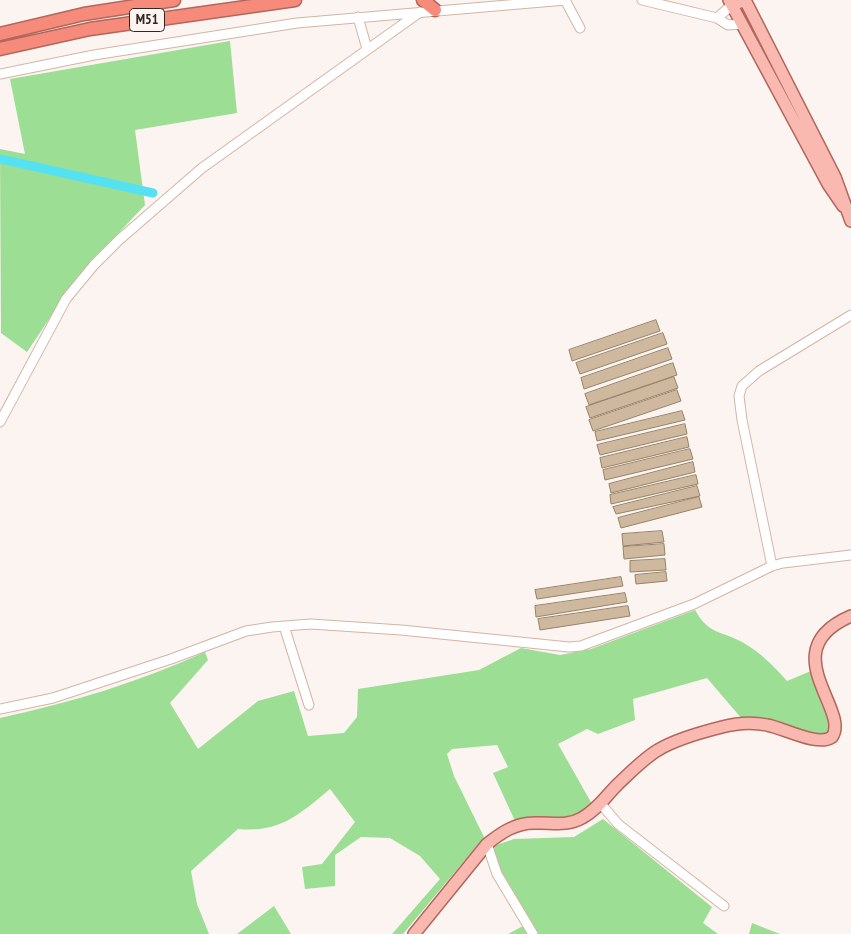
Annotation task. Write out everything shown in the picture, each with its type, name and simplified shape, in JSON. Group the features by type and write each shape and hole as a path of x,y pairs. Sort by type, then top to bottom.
{"highway":[{"name":"M51","path":"0,34 84,14 174,0"},
{"name":"M51","path":"0,49 90,29 296,0"},
{"path":"422,6 436,10"}],"main road":[{"path":"846,210 828,184 731,3 745,0 836,177 851,221"},
{"path":"742,24 753,16"},
{"path":"414,934 487,844 502,832 517,826 534,823 555,825 583,818 601,804 615,787 659,749 721,727 751,723 776,727 816,740 831,737 840,726 840,713 820,665 819,648 828,629 851,616"}],"street":[{"path":"436,10 565,0 580,28"},
{"path":"642,0 717,18 728,25 742,24"},
{"path":"717,18 731,3"},
{"path":"0,74 94,55 223,33 358,17 422,6"},
{"path":"0,422 55,317 66,299 94,265 151,210 202,168 422,6"},
{"path":"358,17 367,48"},
{"path":"772,566 742,420 739,396 742,386 759,371 851,315"},
{"path":"0,709 53,698 246,632 284,626 311,624 418,632 569,647 588,643 694,604 772,566 851,555"},
{"path":"284,626 308,705"},
{"path":"601,804 618,824 724,906"},
{"path":"487,844 497,874 533,934"}],"green space":[{"path":"230,41 237,113 135,130 145,205 78,276 27,352 1,333 0,149 25,154 10,79"},
{"path":"695,610 710,628 734,638 755,650 787,681 811,671 833,717 831,732 824,736 742,719 707,678 633,699 635,720 598,734 587,729 558,744 592,804 574,818 515,821 493,773 508,767 497,745 452,749 447,754 454,776 484,837 403,934 392,934 440,879 420,856 390,838 361,837 335,855 335,886 305,889 302,867 322,864 355,822 330,789 299,814 278,825 266,828 238,829 191,871 197,904 209,934 0,934 0,718 104,691 155,673 205,652 208,660 170,703 198,749 258,701 294,691 308,736 344,733 357,717 358,689 479,670 521,648 560,655 591,649"},
{"path":"603,819 712,907 703,923 718,934 508,934 523,926 527,921 499,871 491,847 514,839 574,837"},
{"path":"274,906 291,934 237,934"},
{"path":"752,923 780,934 749,934"}],"building":[{"path":"656,320 660,331 572,361 569,350"},
{"path":"663,333 667,344 580,374 576,363"},
{"path":"668,348 672,359 584,389 581,378"},
{"path":"673,363 677,375 589,405 585,394"},
{"path":"674,377 678,388 590,418 586,407"},
{"path":"677,390 681,401 593,431 589,420"},
{"path":"682,411 685,420 597,441 595,432"},
{"path":"685,424 687,434 600,455 597,445"},
{"path":"687,437 689,447 602,468 600,458"},
{"path":"690,449 693,459 605,480 603,470"},
{"path":"693,462 695,472 611,493 609,484"},
{"path":"696,475 698,484 611,504 610,495"},
{"path":"697,486 700,496 616,514 613,507"},
{"path":"699,497 702,507 621,528 618,518"},
{"path":"662,531 664,542 623,546 622,534"},
{"path":"664,544 665,555 624,559 623,547"},
{"path":"665,559 666,570 630,572 630,561"},
{"path":"666,572 667,581 636,584 635,575"},
{"path":"621,577 623,586 537,599 535,590"},
{"path":"625,593 627,602 536,617 535,606"},
{"path":"628,606 630,616 540,630 538,619"}],"waterway":[{"path":"0,159 153,193"}]}
